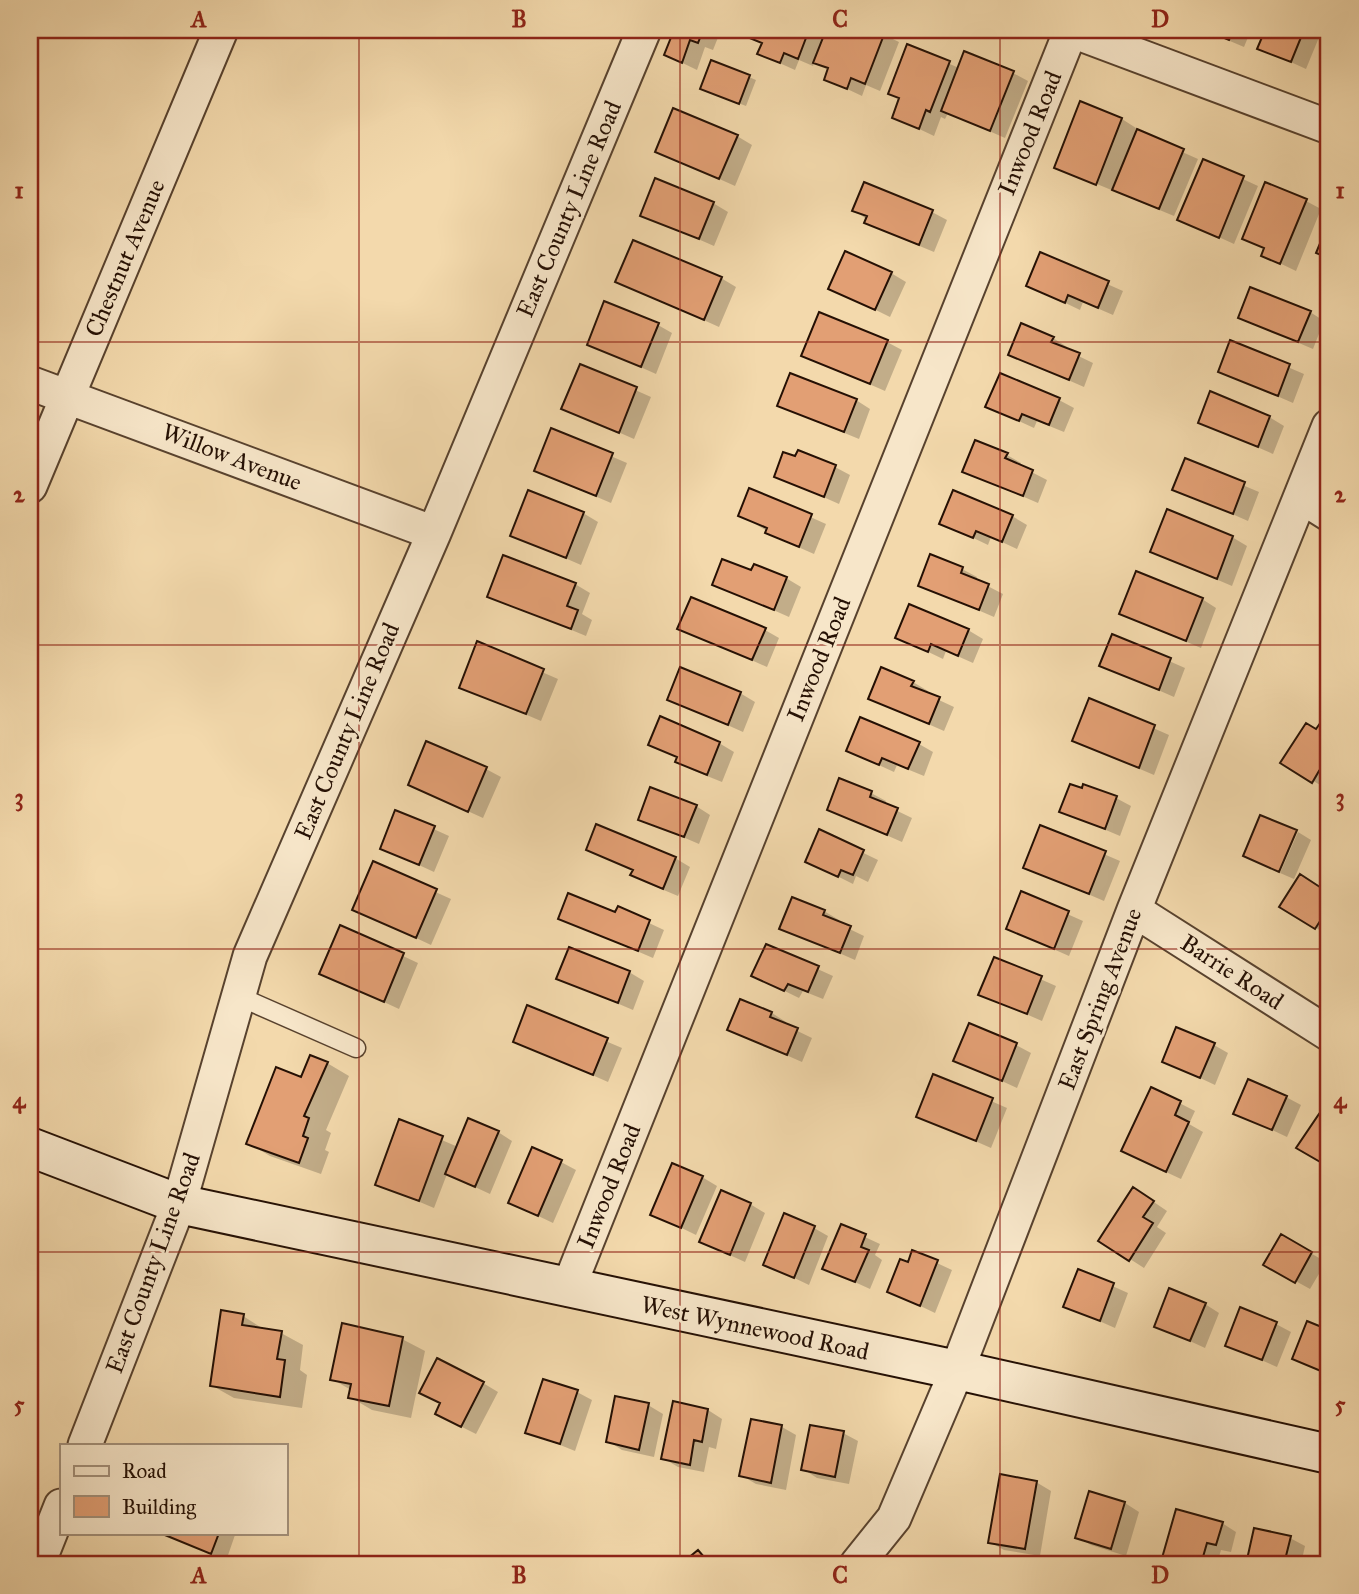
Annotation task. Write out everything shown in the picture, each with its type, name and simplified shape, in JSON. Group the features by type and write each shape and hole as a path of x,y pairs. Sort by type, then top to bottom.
{"main road":[{"name":"West Wynnewood Road","path":"30,1147 179,1204 957,1370 1329,1454"}],"street":[{"name":"Chestnut Avenue","path":"30,486 221,30"},
{"name":"East County Line Road","path":"85,1444 179,1204 250,956 433,533 644,30"},
{"path":"1071,30 1329,127"},
{"name":"Inwood Road","path":"568,1289 1071,30"},
{"name":"Willow Avenue","path":"30,383 433,533"},
{"name":"East Spring Avenue","path":"857,1564 894,1518 957,1370 1134,910 1315,506 1329,426"},
{"name":"Barrie Road","path":"1134,910 1329,1034"},
{"path":"38,1564 60,1509"}],"lane":[{"path":"240,997 356,1048"}],"building":[{"path":"674,30 703,30 698,43 690,40 682,63 664,55"},
{"path":"750,30 809,30 798,59 784,53 780,63 757,54 762,43 747,37"},
{"path":"826,30 885,32 865,84 851,78 847,89 824,80 828,68 813,63"},
{"path":"1205,30 1233,30 1229,40"},
{"path":"1265,30 1304,30 1291,62 1257,49"},
{"path":"907,44 950,61 930,112 926,110 919,129 892,118 899,98 888,94"},
{"path":"964,51 1014,71 990,131 941,111"},
{"path":"1329,54 1329,72 1323,69"},
{"path":"711,60 750,75 739,104 700,89"},
{"path":"1080,101 1122,118 1096,185 1054,168"},
{"path":"673,108 738,135 719,179 655,152"},
{"path":"1137,129 1184,149 1159,209 1112,190"},
{"path":"1203,159 1244,176 1219,238 1177,220"},
{"path":"655,178 714,202 699,239 640,216"},
{"path":"864,182 933,210 919,245 864,223 867,216 852,211"},
{"path":"1265,182 1307,199 1280,264 1261,256 1264,248 1242,239"},
{"path":"1329,222 1329,258 1316,253"},
{"path":"633,240 722,277 704,320 615,282"},
{"path":"845,251 892,272 875,310 828,289"},
{"path":"1040,252 1109,281 1098,308 1068,295 1065,303 1026,286"},
{"path":"1250,287 1311,311 1298,342 1238,318"},
{"path":"604,301 659,323 641,367 587,345"},
{"path":"819,312 888,340 870,384 801,356"},
{"path":"1021,323 1054,337 1051,342 1080,353 1069,380 1008,355"},
{"path":"1230,340 1290,364 1278,396 1218,372"},
{"path":"580,364 637,387 619,433 561,409"},
{"path":"790,373 857,399 844,432 777,406"},
{"path":"1000,373 1060,398 1049,425 1022,414 1019,421 985,407"},
{"path":"1210,391 1270,416 1258,447 1198,423"},
{"path":"551,428 613,453 596,496 534,471"},
{"path":"975,440 1008,453 1005,458 1033,470 1023,496 962,472"},
{"path":"798,450 836,465 824,497 774,477 783,452 795,456"},
{"path":"1185,458 1245,482 1233,514 1172,490"},
{"path":"749,488 812,514 799,547 765,533 767,528 738,516"},
{"path":"528,490 584,512 566,558 510,536"},
{"path":"953,490 1013,515 1002,542 976,531 973,538 939,524"},
{"path":"1167,509 1233,536 1217,579 1150,552"},
{"path":"930,554 963,567 961,573 989,584 979,610 918,586"},
{"path":"503,555 576,583 567,606 578,610 571,629 487,597"},
{"path":"722,559 751,570 754,564 787,577 774,610 712,585"},
{"path":"1136,571 1203,598 1186,641 1119,614"},
{"path":"691,597 766,628 752,660 677,629"},
{"path":"909,604 969,629 958,656 931,644 928,652 895,638"},
{"path":"1112,634 1171,658 1159,690 1099,666"},
{"path":"477,641 544,669 526,714 459,688"},
{"path":"680,667 741,692 728,725 667,700"},
{"path":"881,667 914,681 911,686 940,697 929,724 868,699"},
{"path":"1089,698 1155,725 1139,768 1072,741"},
{"path":"660,716 720,742 707,775 675,762 677,757 648,745"},
{"path":"860,717 920,742 908,769 882,758 879,765 846,751"},
{"path":"1323,719 1329,723 1329,777 1319,771 1312,783 1280,763 1306,723 1316,729"},
{"path":"426,741 487,767 468,812 408,785"},
{"path":"839,778 872,791 870,797 898,808 887,835 827,810"},
{"path":"1070,784 1082,788 1083,784 1117,796 1105,829 1059,812"},
{"path":"650,787 697,805 684,837 638,820"},
{"path":"395,810 435,826 419,865 380,849"},
{"path":"1260,815 1297,830 1279,872 1243,856"},
{"path":"596,824 676,857 663,889 630,875 633,870 586,850"},
{"path":"1040,825 1106,851 1089,894 1023,868"},
{"path":"819,829 864,850 853,875 841,870 838,877 805,862"},
{"path":"373,861 437,889 416,938 352,910"},
{"path":"1300,874 1329,893 1329,907 1315,929 1279,907"},
{"path":"1021,891 1069,911 1054,949 1006,929"},
{"path":"568,893 615,912 618,906 650,920 638,951 558,919"},
{"path":"792,897 825,910 823,915 851,926 840,953 779,929"},
{"path":"340,925 404,953 384,1002 319,974"},
{"path":"766,944 819,966 808,992 788,984 784,991 751,976"},
{"path":"569,947 630,971 618,1003 556,979"},
{"path":"994,957 1042,976 1027,1014 978,995"},
{"path":"740,999 772,1012 770,1017 798,1028 787,1055 727,1030"},
{"path":"527,1005 608,1038 593,1075 513,1042"},
{"path":"969,1023 1017,1043 1002,1081 953,1061"},
{"path":"1176,1027 1215,1043 1200,1078 1162,1062"},
{"path":"310,1055 328,1062 304,1116 309,1118 303,1136 308,1138 299,1163 246,1144 276,1067 301,1077"},
{"path":"933,1074 993,1098 976,1141 916,1117"},
{"path":"1248,1079 1287,1096 1272,1130 1233,1114"},
{"path":"1151,1087 1181,1101 1175,1115 1189,1122 1166,1172 1121,1151"},
{"path":"1319,1114 1329,1121 1329,1167 1296,1148"},
{"path":"468,1118 499,1131 475,1187 445,1174"},
{"path":"399,1119 443,1136 419,1201 375,1185"},
{"path":"532,1147 562,1160 538,1216 508,1203"},
{"path":"672,1163 703,1176 681,1228 650,1215"},
{"path":"1133,1187 1154,1201 1143,1217 1153,1223 1129,1261 1098,1241"},
{"path":"721,1190 751,1203 730,1255 699,1242"},
{"path":"784,1213 815,1226 794,1278 763,1265"},
{"path":"841,1224 866,1234 861,1247 869,1250 855,1282 822,1269"},
{"path":"1281,1234 1312,1252 1295,1283 1263,1265"},
{"path":"912,1250 938,1260 920,1306 887,1292 900,1259 908,1262"},
{"path":"1078,1269 1114,1283 1100,1321 1063,1307"},
{"path":"1169,1288 1206,1303 1190,1341 1154,1327"},
{"path":"1240,1307 1277,1322 1262,1360 1225,1346"},
{"path":"221,1310 244,1314 242,1325 282,1331 277,1359 285,1360 280,1397 210,1386"},
{"path":"1307,1321 1329,1330 1328,1374 1292,1359"},
{"path":"342,1323 403,1337 389,1406 348,1398 351,1384 330,1380"},
{"path":"437,1358 484,1382 461,1427 435,1414 440,1403 419,1393"},
{"path":"543,1379 578,1390 560,1444 525,1433"},
{"path":"615,1396 649,1403 639,1450 606,1442"},
{"path":"673,1401 708,1409 702,1442 694,1440 690,1465 661,1459"},
{"path":"751,1419 782,1425 771,1483 739,1476"},
{"path":"810,1425 844,1431 835,1477 801,1470"},
{"path":"1000,1474 1037,1481 1025,1549 988,1543"},
{"path":"1089,1491 1125,1502 1111,1549 1075,1538"},
{"path":"1176,1509 1223,1522 1216,1545 1207,1543 1201,1564 1186,1564 1162,1558"},
{"path":"1254,1528 1291,1536 1284,1564 1246,1564"},
{"path":"162,1534 219,1534 211,1554"},
{"path":"698,1550 710,1564 681,1564"}]}
